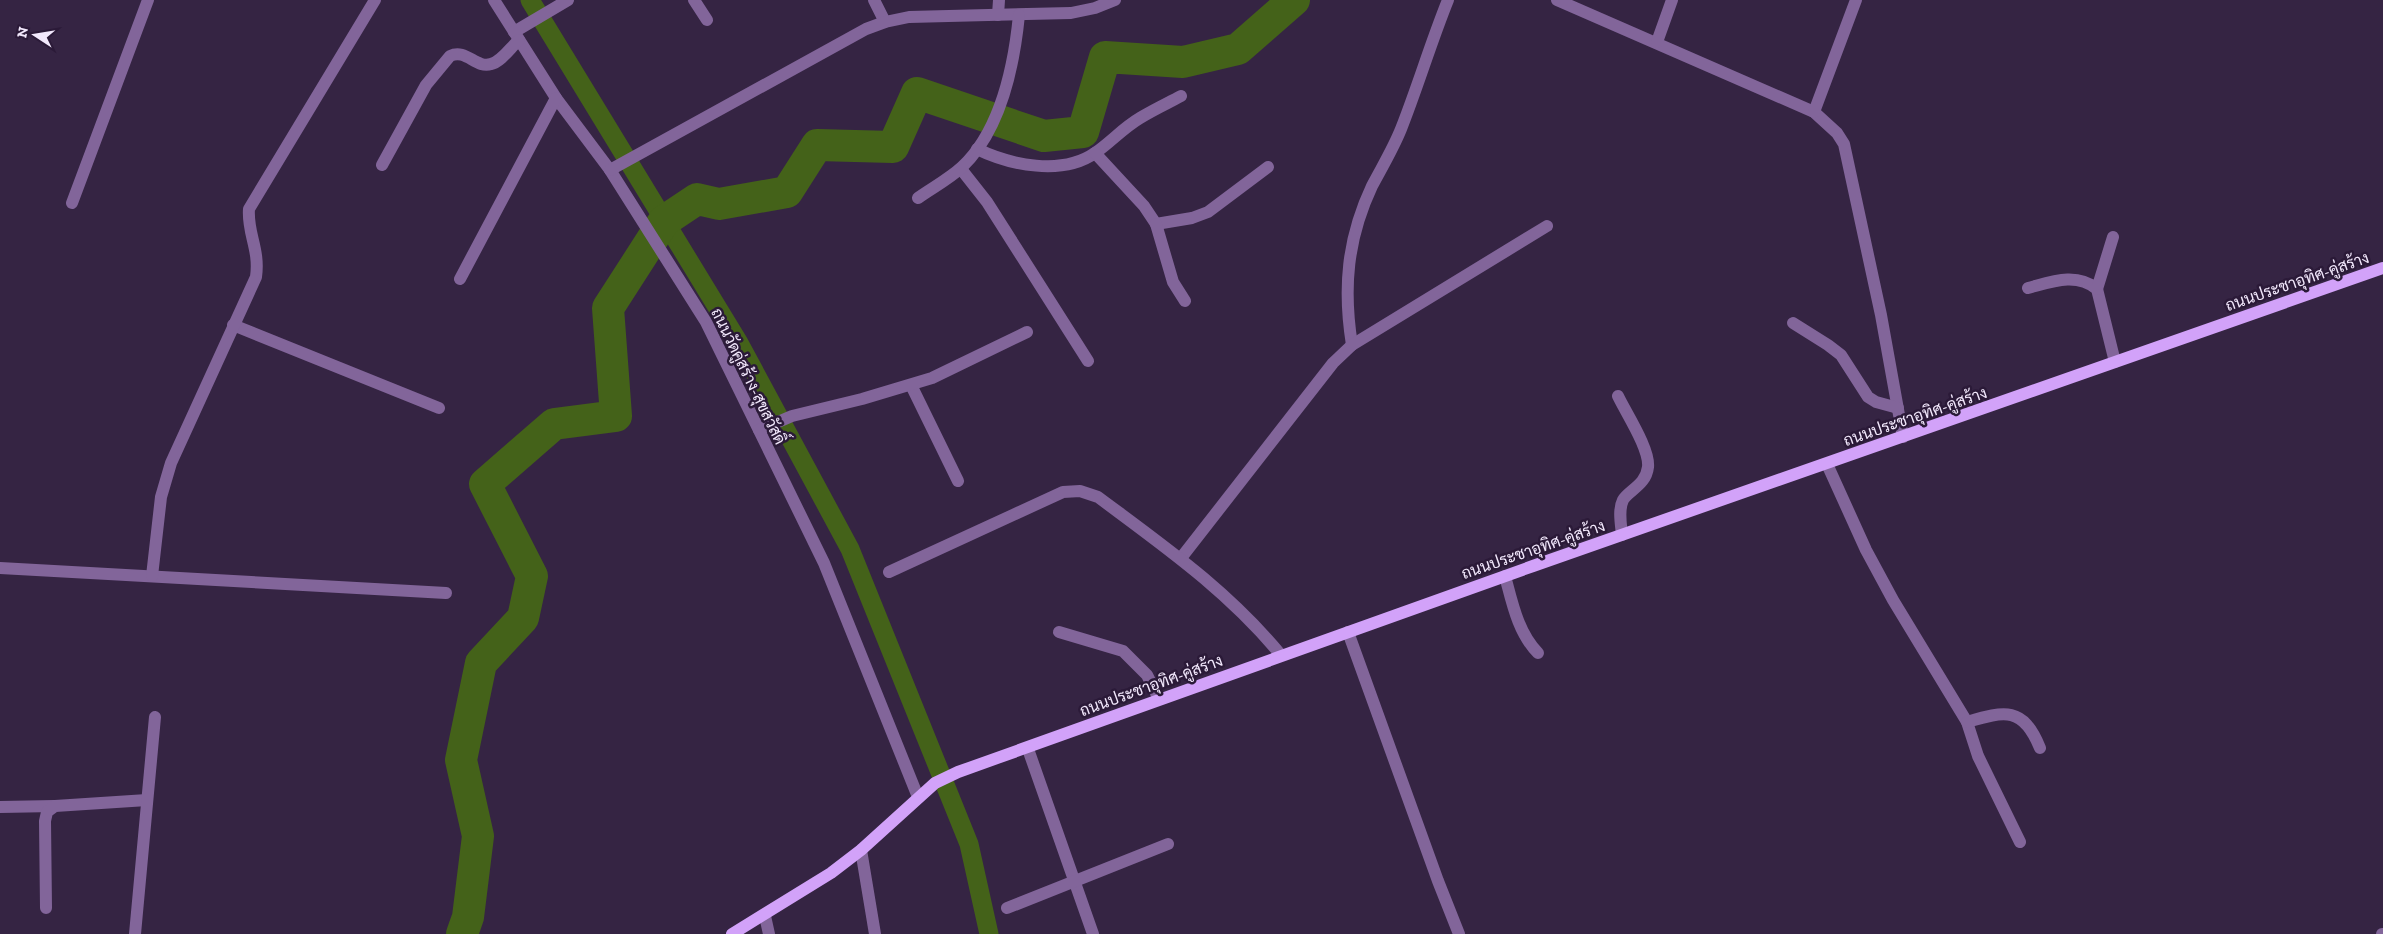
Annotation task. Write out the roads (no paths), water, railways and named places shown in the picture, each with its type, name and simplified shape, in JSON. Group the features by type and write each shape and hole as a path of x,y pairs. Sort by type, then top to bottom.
{"main road":[{"name":"ถนนประชาอุทิศ-คู่สร้าง","path":"732,934 765,916 831,873 861,850 935,783 958,772 1028,749 1281,655 2383,268"}],"street":[{"path":"72,203 148,0"},
{"path":"152,576 161,497 170,463 256,276 258,265 257,252 248,218 249,210 375,0"},
{"name":"ถนนวัดคู่สร้าง-สุขสวัสดิ์","path":"494,0 556,98 610,170 706,322 824,563 918,797"},
{"path":"382,165 426,85 450,56 462,54 483,64 490,65 496,62 516,36 530,22 568,0"},
{"path":"694,0 707,20"},
{"path":"874,0 885,22"},
{"path":"998,15 999,0"},
{"path":"610,170 866,29 885,22 909,17 1072,13 1095,8 1115,0"},
{"path":"1352,345 1347,314 1346,281 1354,234 1372,186 1396,142 1448,0"},
{"path":"1557,0 1814,112 1837,132 1844,144 1881,314 1903,437"},
{"path":"1657,42 1672,0"},
{"path":"1814,112 1856,0"},
{"path":"918,198 961,169 990,129 1010,76 1019,15"},
{"path":"977,149 995,157 1040,165 1066,164 1095,153 1114,135 1140,117 1181,96"},
{"path":"460,279 556,98"},
{"path":"1095,153 1144,206 1156,224 1173,282 1185,301"},
{"path":"1156,224 1192,218 1208,212 1268,167"},
{"path":"961,169 986,202 1088,361"},
{"path":"1181,558 1333,363 1352,345 1547,226"},
{"path":"2113,237 2097,288 2115,362"},
{"path":"2028,288 2067,279 2090,283 2097,288"},
{"path":"1793,323 1841,355 1868,397 1876,402 1898,408"},
{"path":"233,325 439,408"},
{"path":"758,430 792,416 932,378 1027,332"},
{"path":"911,385 958,481"},
{"path":"1618,396 1647,456 1648,468 1635,490 1623,500 1621,513 1622,535"},
{"path":"1827,464 1866,550 1888,592 1967,722 1978,756 2020,842"},
{"path":"890,572 1063,492 1080,491 1098,497 1181,558 1219,589 1254,622 1281,655"},
{"path":"0,568 446,593"},
{"path":"1505,576 1516,614 1529,644 1538,653"},
{"path":"1059,632 1123,650 1147,675 1159,699"},
{"path":"1348,632 1459,934"},
{"path":"1967,722 1993,714 2012,715 2024,720 2034,734 2040,748"},
{"path":"135,934 155,717"},
{"path":"1028,749 1093,934"},
{"path":"0,807 54,806 146,800"},
{"path":"46,908 45,821 47,812 54,806"},
{"path":"1007,908 1168,844"},
{"path":"861,850 875,934"},
{"path":"765,916 770,934"}],"waterway":[{"path":"530,0 739,343 850,549 969,844 989,934"},
{"path":"462,934 468,917 478,836 461,760 481,663 523,618 532,576 485,484 554,424 616,416 608,308 664,221 697,199 719,204 787,192 817,145 893,147 917,93 1044,136 1083,132 1105,57 1183,62 1238,49 1294,0"}]}
